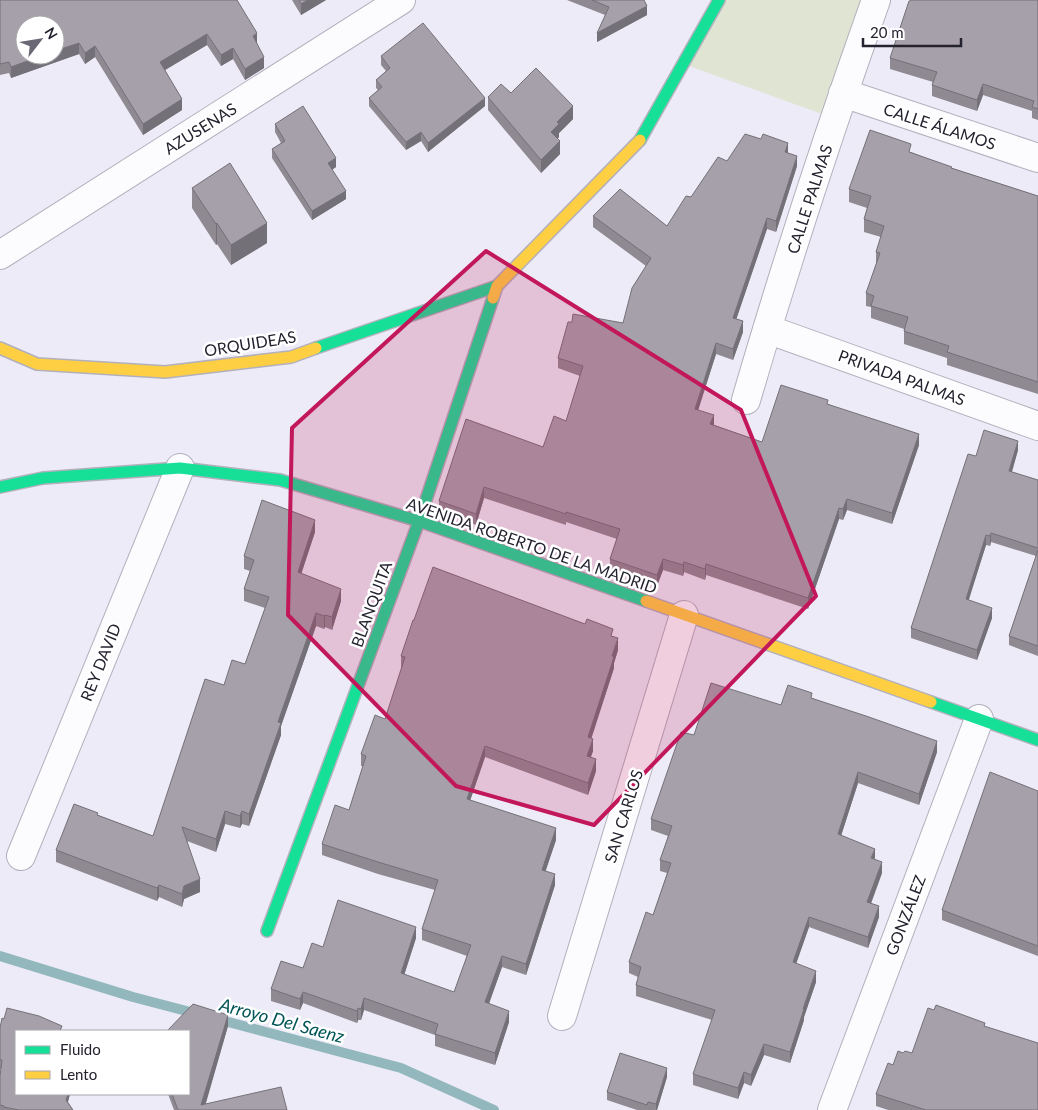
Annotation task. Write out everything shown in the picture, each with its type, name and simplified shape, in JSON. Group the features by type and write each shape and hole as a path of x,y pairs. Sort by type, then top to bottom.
{"street":[{"name":"AZUSENAS","path":"0,255 401,0"},
{"path":"497,286 640,141 718,0"},
{"name":"CALLE PALMAS","path":"746,400 843,93 876,0"},
{"name":"CALLE ÁLAMOS","path":"843,93 1038,158"},
{"name":"ORQUIDEAS","path":"0,348 37,364 165,372 291,357 497,286"},
{"name":"BLANQUITA","path":"267,931 419,521 497,286"},
{"name":"PRIVADA PALMAS","path":"767,329 1038,426"},
{"name":"AVENIDA ROBERTO DE LA MADRID","path":"0,487 43,478 180,468 280,480 419,521 1038,740"},
{"name":"REY DAVID","path":"21,856 180,468"},
{"name":"SAN CARLOS","path":"562,1016 684,615"},
{"name":"GONZÁLEZ","path":"832,1110 979,719"}],"highlighted area":[{"path":"486,251 741,410 816,596 594,825 456,786 288,615 292,428"}],"green space":[{"path":"717,0 862,0 822,114 689,66"}],"building":[{"path":"0,0 237,0 257,33 253,36 264,57 245,69 233,48 221,55 207,34 160,62 182,99 143,124 95,46 85,53 79,43 65,48 65,15 15,15 16,65 11,67 9,62 0,64"},
{"path":"299,0 308,0 301,4"},
{"path":"592,0 644,0 647,6 597,33 609,7"},
{"path":"1038,0 1038,109 1032,107 1034,101 983,84 977,100 932,85 937,72 890,58 909,1"},
{"path":"423,23 485,98 428,143 421,132 406,142 369,98 382,87 376,80 390,68 381,56"},
{"path":"536,68 573,106 557,122 559,124 551,132 560,141 541,160 488,97 501,84 511,93"},
{"path":"303,106 336,158 328,163 346,191 312,211 272,149 285,141 275,124"},
{"path":"870,130 911,144 909,152 951,168 1038,196 1038,382 947,352 949,346 904,331 908,317 871,306 874,296 866,293 880,253 876,252 884,226 864,219 871,196 849,189"},
{"path":"745,134 761,139 763,134 788,143 785,152 797,156 776,221 767,218 733,318 743,321 733,349 716,343 695,409 714,415 710,424 762,442 781,385 828,400 827,404 919,434 892,513 847,499 843,509 839,508 808,598 706,564 705,569 684,562 683,565 663,559 657,575 610,559 620,529 566,512 566,514 484,487 476,514 439,501 466,419 543,447 554,416 566,421 583,366 558,358 568,322 572,322 573,314 623,323 632,288 651,258 593,216 620,189 667,226 686,196 691,197 718,157 727,161"},
{"path":"230,163 267,223 231,245 192,188"},
{"path":"984,430 1018,441 1009,471 1038,480 1038,548 991,533 990,536 986,535 966,599 992,608 977,650 911,628 968,454 976,456"},
{"path":"262,500 315,520 298,572 341,589 332,617 316,613 278,722 281,723 249,814 242,811 240,816 225,811 216,839 182,827 200,879 184,886 182,894 159,885 157,888 56,850 74,804 98,813 97,815 153,836 205,679 224,685 232,660 245,664 269,597 244,589 254,560 244,556"},
{"path":"1038,550 1038,646 1009,636"},
{"path":"433,567 585,624 587,619 613,629 611,636 618,638 612,656 614,657 588,737 593,739 587,756 596,759 588,783 485,746 467,799 556,828 542,870 555,874 526,964 502,956 485,1002 509,1011 495,1053 435,1034 438,1024 364,998 361,1009 358,1008 357,1011 303,992 300,999 271,989 281,961 303,968 312,943 323,947 338,900 416,927 401,973 454,992 471,945 422,929 438,880 322,844 335,805 349,810 366,756 361,754 375,715 385,719 405,657 401,656"},
{"path":"711,683 781,705 788,685 812,693 811,698 937,741 919,794 858,772 838,834 875,849 871,858 882,862 867,902 879,906 868,937 809,917 793,962 816,971 790,1052 764,1044 751,1075 744,1072 738,1088 693,1074 715,1010 636,985 641,967 629,962 646,912 653,915 671,863 660,860 672,826 651,819 681,732 694,735"},
{"path":"990,772 1038,791 1038,946 942,910"},
{"path":"193,1004 228,1015 201,1105 281,1087 287,1110 178,1110 172,1095 190,1095 190,1030 168,1030"},
{"path":"936,1005 985,1023 984,1026 1038,1043 1038,1110 926,1110 876,1094 888,1063 893,1065 898,1051 912,1053 928,1008 934,1010"},
{"path":"7,1008 39,1016 62,1026 60,1030 15,1030 15,1095 68,1095 66,1100 73,1110 19,1110 0,1105 2,1060 0,1060 0,1028 2,1018 4,1019"},
{"path":"620,1053 667,1068 656,1104 648,1102 647,1105 607,1092"}],"waterway":[{"name":"Arroyo Del Saenz","path":"0,956 133,997 198,1014"},
{"name":"Arroyo Del Saenz","path":"217,1019 401,1068 494,1110"}],"traffic: fast":[{"path":"640,140 719,0"},
{"path":"316,348 497,286"},
{"path":"267,931 419,521 493,298"},
{"path":"0,487 43,478 180,468 280,480 419,521 646,601"},
{"path":"931,702 1038,740"}],"traffic: slow":[{"path":"493,298 497,286 640,140"},
{"path":"0,348 37,364 165,372 291,357 316,348"},
{"path":"646,601 931,702"}]}
